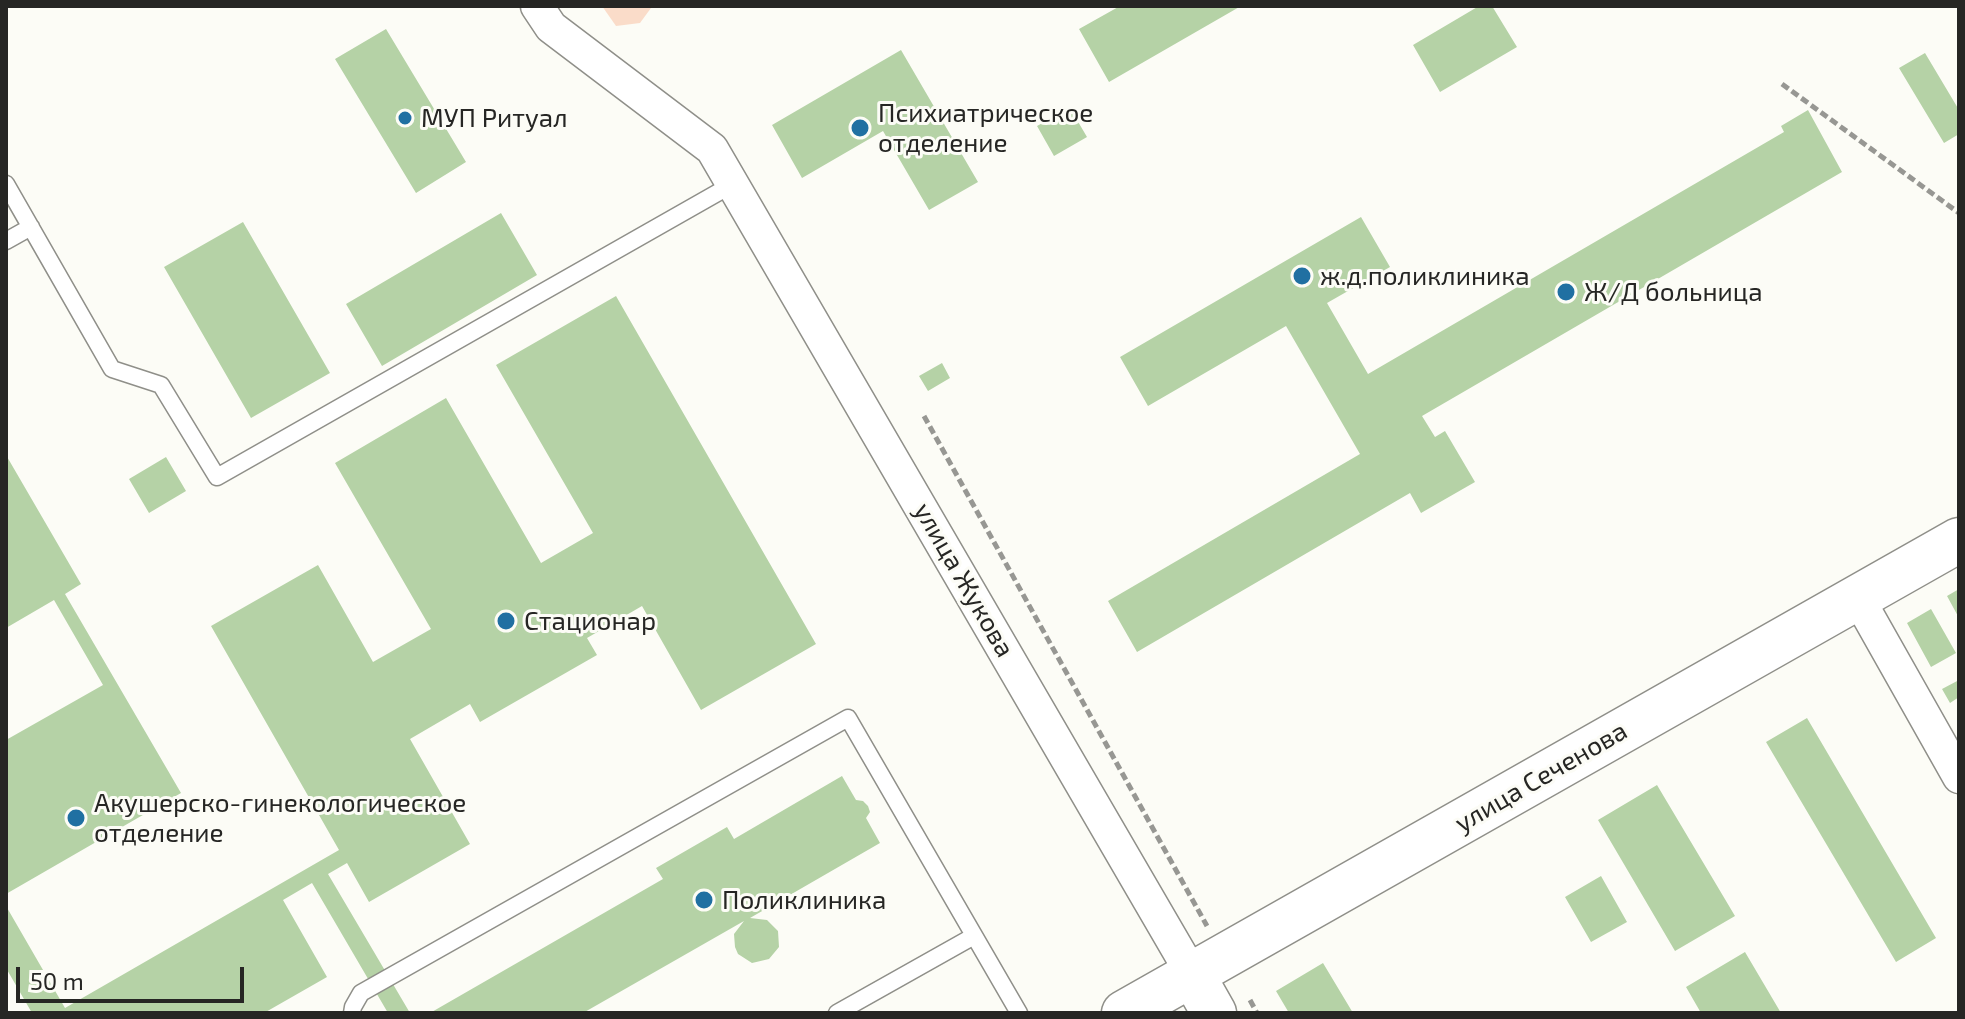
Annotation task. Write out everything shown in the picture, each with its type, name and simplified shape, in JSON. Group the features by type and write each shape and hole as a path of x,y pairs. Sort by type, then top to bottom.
{"main road":[{"name":"улица Сеченова","path":"1124,1013 1959,540"},
{"name":"улица Жукова","path":"1208,966 1214,1013"}],"street":[{"name":"улица Жукова","path":"537,6 551,27 712,149 1208,966"},
{"path":"1858,598 1959,777"}],"lane":[{"path":"6,184 112,369 161,385 217,477 733,184"},
{"path":"6,241 31,227"},
{"path":"352,1013 361,993 848,718 1019,1013"},
{"path":"837,1013 974,936"}],"path":[{"path":"1782,84 1959,213"},
{"path":"924,416 1208,966 1257,1013"}],"shaded area":[{"path":"602,6 651,8 640,23 616,26"}],"building":[{"path":"1120,6 1241,6 1109,82 1079,29"},
{"path":"1479,6 1492,6 1517,47 1440,92 1413,45"},
{"name":"МУП Ритуал","path":"386,29 466,162 416,193 335,59"},
{"name":"Психиатрическое отделение","path":"901,50 978,182 929,210 883,131 802,178 772,125"},
{"path":"1925,53 1959,110 1959,134 1944,143 1899,68"},
{"path":"1070,108 1087,137 1054,156 1037,126"},
{"path":"1808,110 1842,172 1422,416 1435,437 1445,431 1475,482 1421,513 1410,493 1137,652 1108,601 1360,454 1286,326 1148,406 1120,357 1361,217 1390,267 1327,303 1368,374 1784,132 1781,126"},
{"path":"501,213 537,275 382,366 346,304"},
{"path":"243,222 330,373 251,418 164,267"},
{"path":"616,296 816,644 701,710 642,606 587,638 597,655 480,722 470,704 410,739 470,844 369,902 347,863 328,874 410,1013 388,1013 312,883 283,900 327,977 264,1013 32,1013 6,968 6,906 65,1008 339,850 211,626 318,565 373,662 431,629 335,463 446,398 541,563 593,533 496,365"},
{"path":"942,363 950,378 928,391 919,376"},
{"path":"6,455 81,584 65,594 181,793 6,894 6,740 103,685 54,600 6,628"},
{"path":"166,457 186,491 149,513 129,479"},
{"path":"1959,589 1959,618 1947,596"},
{"path":"1931,609 1956,653 1931,667 1907,623"},
{"path":"1959,680 1959,697 1950,703 1942,689"},
{"path":"1807,718 1936,938 1896,962 1766,742"},
{"name":"Поликлиника","path":"842,776 856,800 868,806 870,812 866,818 880,843 750,918 767,920 778,931 779,947 769,959 752,963 738,954 734,934 744,921 583,1013 430,1013 663,879 656,868 727,827 734,839"},
{"path":"1657,785 1735,916 1675,951 1598,820"},
{"path":"1601,876 1627,922 1591,942 1565,897"},
{"path":"1745,952 1781,1013 1701,1013 1686,987"},
{"path":"1323,963 1353,1013 1289,1013 1276,991"}],"place":[{"name":"МУП Ритуал","path":"405,118"},
{"name":"Психиатрическое отделение","path":"860,128"},
{"name":"ж.д.поликлиника","path":"1302,276"},
{"name":"Ж/Д больница","path":"1566,292"},
{"name":"Стационар","path":"506,621"},
{"name":"Акушерско-гинекологическое отделение","path":"76,818"},
{"name":"Поликлиника","path":"704,900"}]}
